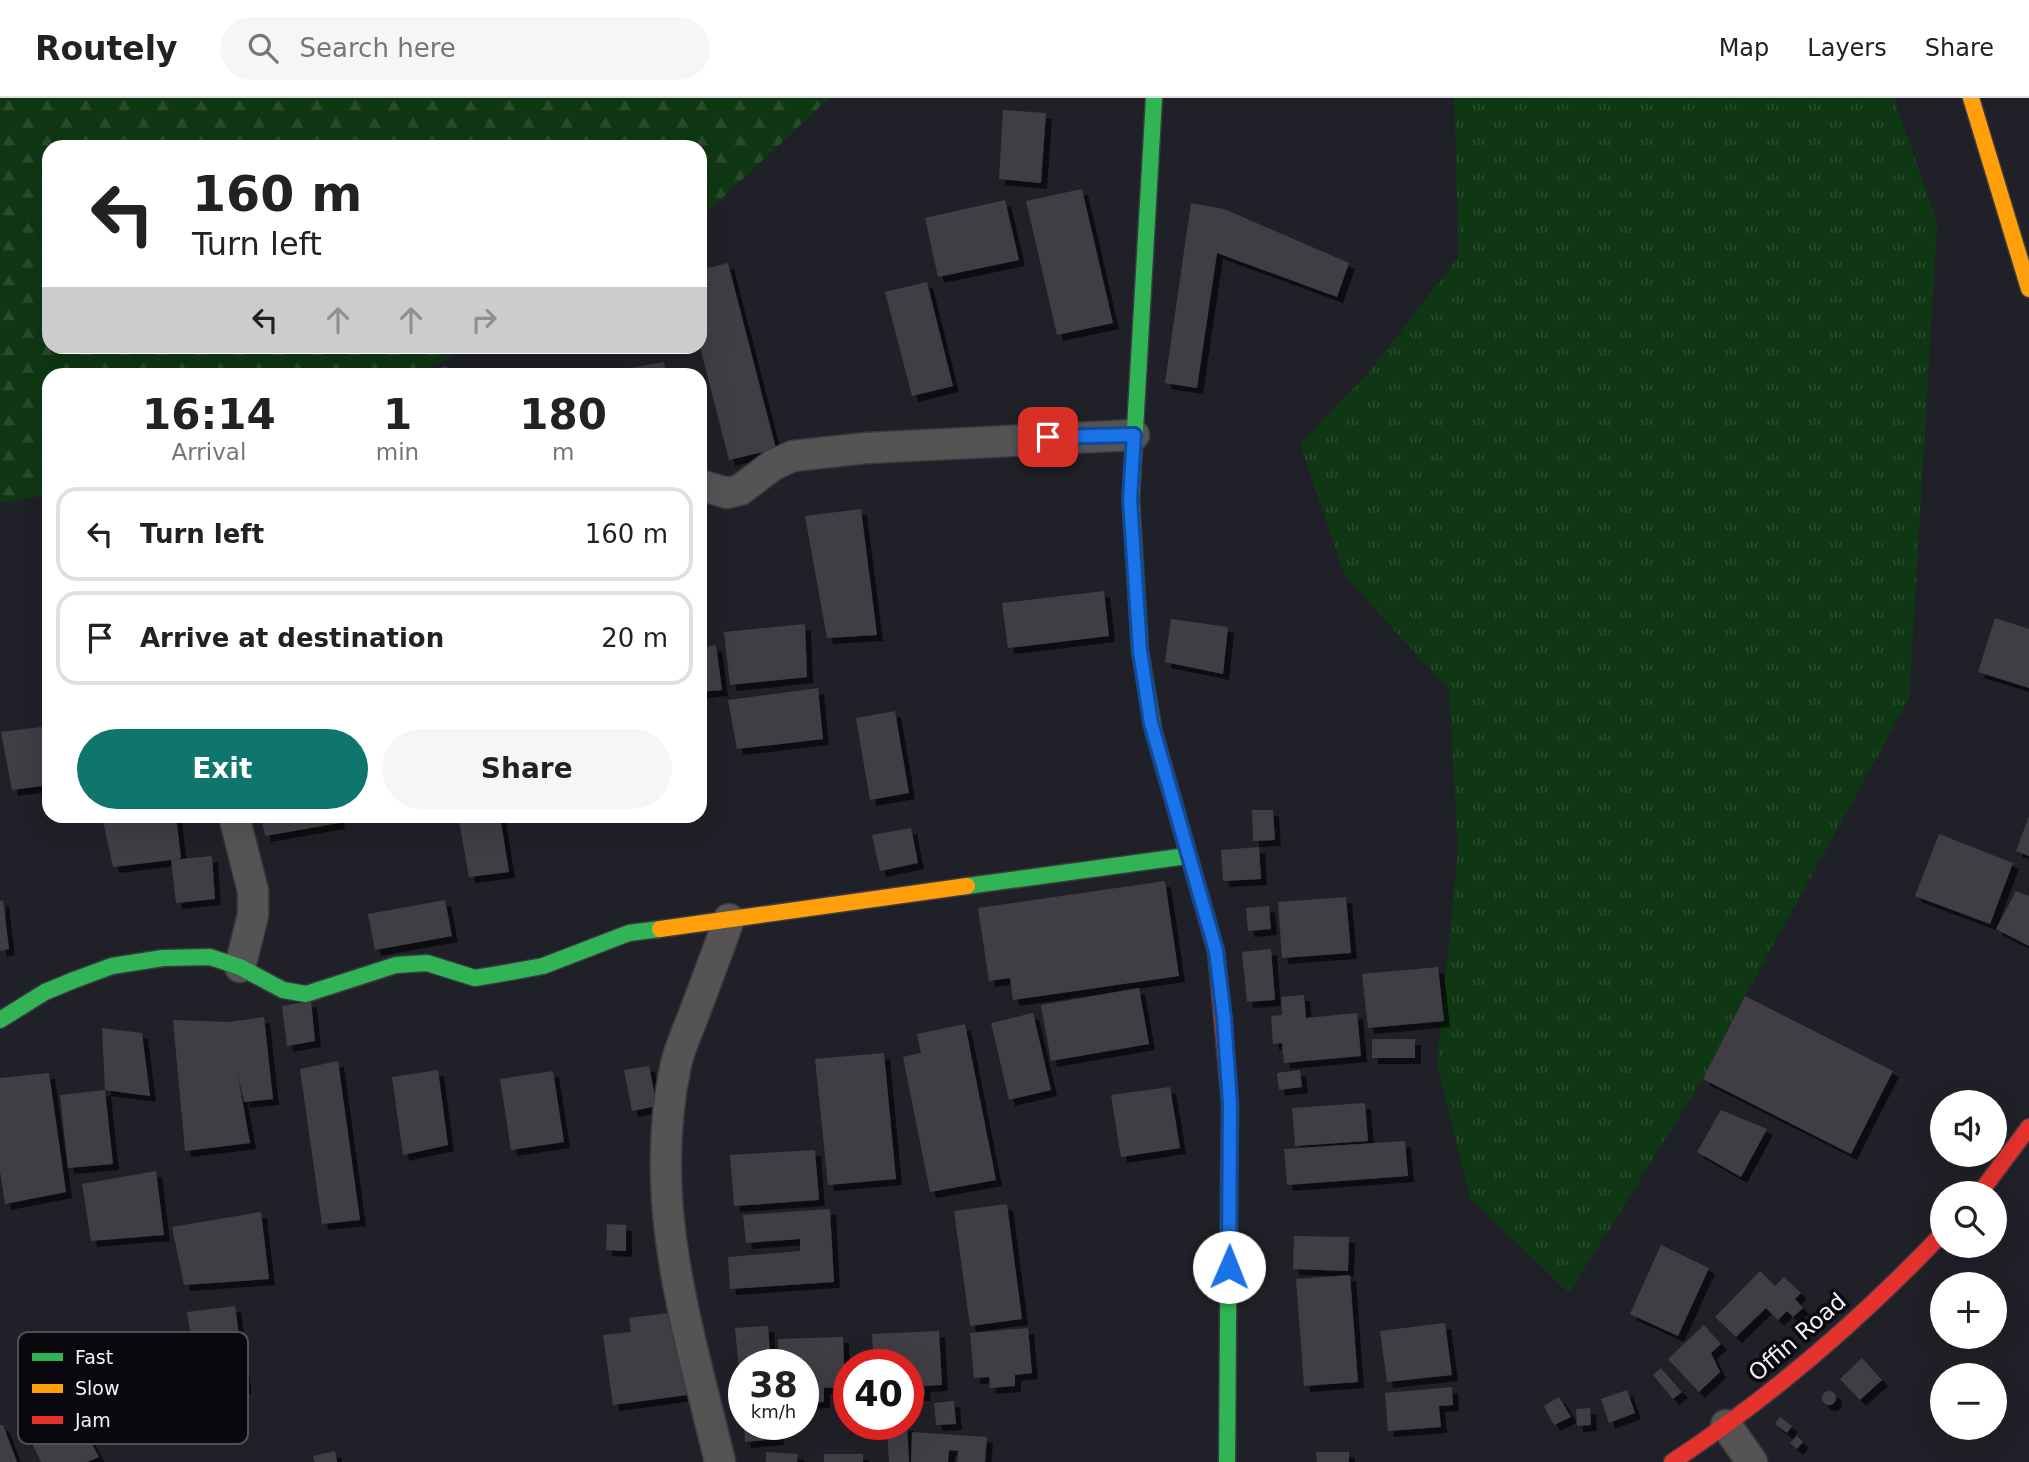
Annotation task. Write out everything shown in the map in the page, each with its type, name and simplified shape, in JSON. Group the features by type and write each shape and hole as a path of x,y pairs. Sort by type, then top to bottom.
{"street":[{"path":"1154,98 1130,499 1140,651 1151,723 1216,951 1230,1103 1227,1462"},
{"path":"1971,98 2029,289"},
{"path":"707,487 727,493 740,490 773,464 793,456 866,448 1134,435"},
{"path":"236,823 254,891 253,915 240,967"},
{"path":"0,1020 45,992 112,966 163,958 210,957 240,967 283,990 306,994 396,965 427,963 475,978 543,966 629,933 1187,856"},
{"path":"720,1462 673,1260 665,1204 664,1156 668,1107 677,1060 729,919"},
{"path":"1990,1181 2029,1127"},
{"name":"Offin Road","path":"1672,1462 1726,1425 1840,1331 1930,1245"},
{"path":"1726,1425 1752,1462"}],"green space":[{"path":"0,98 829,98 707,211 707,140 42,140 42,354 454,354 428,368 42,368 42,496 0,503"},
{"path":"1454,98 1894,98 1937,223 1909,699 1745,996 1703,1079 1569,1293 1470,1198 1437,1064 1458,850 1449,690 1345,576 1300,444 1371,370 1459,256"}],"building":[{"path":"1003,110 1046,113 1041,183 999,179"},
{"path":"1082,189 1113,323 1057,335 1026,201"},
{"path":"1005,200 1019,260 938,277 925,218"},
{"path":"1191,203 1224,209 1349,263 1337,297 1217,253 1197,388 1165,383"},
{"path":"728,263 776,449 729,460 702,354 707,354 707,268"},
{"path":"927,282 953,386 912,396 885,292"},
{"path":"664,362 665,368 631,368"},
{"path":"861,509 877,635 827,638 805,516"},
{"path":"1104,591 1109,636 1008,648 1002,603"},
{"path":"1995,618 2029,629 2029,688 1978,672"},
{"path":"1171,619 1228,627 1223,674 1165,662"},
{"path":"805,624 807,677 730,685 724,632"},
{"path":"716,645 722,690 707,691 707,647"},
{"path":"818,688 823,739 737,749 728,700"},
{"path":"895,711 909,793 870,800 856,718"},
{"path":"42,727 42,786 12,790 1,732"},
{"path":"1252,810 1273,810 1275,840 1253,841"},
{"path":"2029,816 2029,856 2016,851"},
{"path":"104,823 177,823 181,858 113,867"},
{"path":"262,823 339,823 265,836"},
{"path":"459,823 501,823 509,872 469,877"},
{"path":"911,828 918,863 880,871 872,835"},
{"path":"1939,834 2013,863 1990,924 1915,896"},
{"path":"1259,847 1261,879 1223,881 1221,850"},
{"path":"212,856 215,899 176,903 171,860"},
{"path":"1165,881 1179,976 1013,1000 1010,978 989,981 978,908"},
{"path":"2016,891 2029,896 2029,946 1996,929"},
{"path":"1346,897 1351,953 1282,958 1278,902"},
{"path":"3,900 9,949 0,951 0,901"},
{"path":"445,900 452,936 375,950 368,914"},
{"path":"1269,906 1271,929 1248,931 1246,908"},
{"path":"1271,949 1275,1000 1247,1002 1242,952"},
{"path":"1438,967 1444,1021 1368,1028 1362,974"},
{"path":"1139,988 1149,1044 1051,1061 1041,1005"},
{"path":"1304,995 1306,1018 1357,1013 1361,1056 1284,1063 1282,1043 1273,1044 1271,1016 1282,1015 1281,997"},
{"path":"1745,996 1893,1071 1851,1154 1703,1079"},
{"path":"311,1001 315,1041 287,1046 282,1006"},
{"path":"1033,1013 1051,1090 1009,1100 991,1023"},
{"path":"264,1017 273,1099 244,1102 237,1071 250,1143 185,1151 173,1020 229,1022"},
{"path":"965,1024 996,1180 930,1192 903,1057 921,1053 917,1034"},
{"path":"102,1028 142,1033 150,1096 105,1090"},
{"path":"1372,1039 1415,1039 1415,1058 1372,1058"},
{"path":"884,1053 896,1179 828,1185 815,1059"},
{"path":"338,1061 360,1220 322,1224 300,1069"},
{"path":"649,1066 657,1106 632,1111 624,1070"},
{"path":"438,1070 448,1145 403,1155 392,1077"},
{"path":"1300,1070 1302,1087 1279,1090 1277,1073"},
{"path":"553,1071 564,1142 511,1150 500,1079"},
{"path":"49,1073 66,1192 5,1204 0,1171 0,1078"},
{"path":"1170,1087 1180,1148 1121,1157 1111,1095"},
{"path":"105,1090 113,1164 68,1168 60,1095"},
{"path":"1365,1103 1368,1141 1295,1146 1292,1108"},
{"path":"1721,1110 1767,1129 1741,1177 1697,1152"},
{"path":"1405,1141 1408,1176 1287,1185 1284,1149"},
{"path":"815,1150 819,1200 734,1206 730,1155"},
{"path":"156,1171 164,1235 91,1241 82,1184"},
{"path":"1007,1204 1022,1319 970,1326 954,1211"},
{"path":"830,1209 834,1282 730,1289 728,1257 800,1251 800,1239 746,1243 743,1215"},
{"path":"261,1212 269,1279 184,1285 172,1227"},
{"path":"607,1224 626,1225 626,1251 606,1250"},
{"path":"1294,1236 1349,1237 1348,1271 1293,1269"},
{"path":"1661,1245 1709,1268 1678,1336 1630,1314"},
{"path":"1760,1271 1775,1286 1784,1277 1801,1293 1795,1299 1803,1308 1793,1317 1787,1311 1778,1320 1766,1308 1736,1337 1715,1317"},
{"path":"1350,1275 1358,1382 1304,1386 1296,1279"},
{"path":"235,1306 238,1332 190,1332 187,1312"},
{"path":"676,1312 687,1395 613,1405 603,1335 631,1332 629,1318"},
{"path":"1445,1323 1452,1375 1387,1382 1380,1331"},
{"path":"1704,1325 1721,1344 1711,1353 1720,1372 1699,1392 1668,1359"},
{"path":"768,1326 770,1349 737,1349 735,1328"},
{"path":"1028,1328 1032,1373 1015,1375 1015,1386 990,1388 989,1377 974,1378 970,1333"},
{"path":"939,1331 942,1385 924,1386 924,1349 873,1349 872,1334"},
{"path":"843,1337 843,1349 833,1349 833,1388 824,1388 824,1402 819,1402 819,1349 778,1349 778,1339"},
{"path":"1862,1358 1882,1380 1860,1400 1840,1379"},
{"path":"1661,1368 1682,1392 1673,1399 1653,1375"},
{"path":"1452,1387 1453,1405 1439,1406 1441,1427 1388,1431 1385,1393"},
{"path":"1627,1390 1635,1413 1609,1423 1601,1399"},
{"path":"1829,1391 1834,1393 1834,1403 1829,1405 1824,1403 1822,1398 1824,1393"},
{"path":"1559,1397 1571,1417 1554,1425 1544,1406"},
{"path":"954,1401 956,1424 936,1425 934,1403"},
{"path":"1590,1408 1591,1425 1577,1426 1576,1409"},
{"path":"1780,1417 1792,1426 1787,1433 1775,1424"},
{"path":"0,1425 3,1425 17,1462 0,1462"},
{"path":"924,1433 987,1437 985,1462 957,1462 958,1451 949,1450 948,1462 911,1462 912,1440 924,1440"},
{"path":"1797,1436 1803,1442 1797,1449 1790,1443"},
{"path":"888,1440 908,1440 909,1462 889,1462"},
{"path":"32,1444 92,1444 99,1457 87,1462 41,1462"},
{"path":"335,1451 337,1462 315,1462 313,1456"},
{"path":"766,1452 798,1454 797,1462 766,1462"},
{"path":"1316,1452 1349,1452 1349,1462 1317,1462"},
{"path":"824,1454 863,1454 863,1462 824,1462"}],"traffic: fast":[{"path":"1154,98 1131,499 1140,651 1154,733"},
{"path":"967,886 1187,856"},
{"path":"0,1020 45,992 74,980 112,966 163,958 210,957 240,967 283,990 306,994 396,965 427,963 475,978 516,971 543,966 629,933 660,929"},
{"path":"1227,1462 1229,1189"}],"traffic: slow":[{"path":"1971,98 2029,289"},
{"path":"660,929 967,886"}],"traffic: jam":[{"path":"1154,733 1216,951 1230,1103 1229,1189"},
{"path":"1989,1181 2029,1127"},
{"path":"1672,1462 1744,1411 1813,1356 1930,1246"}],"route":[{"path":"1048,437 1134,435 1130,499 1140,651 1151,723 1173,809 1216,951 1224,1018 1230,1103 1229,1267"}]}
